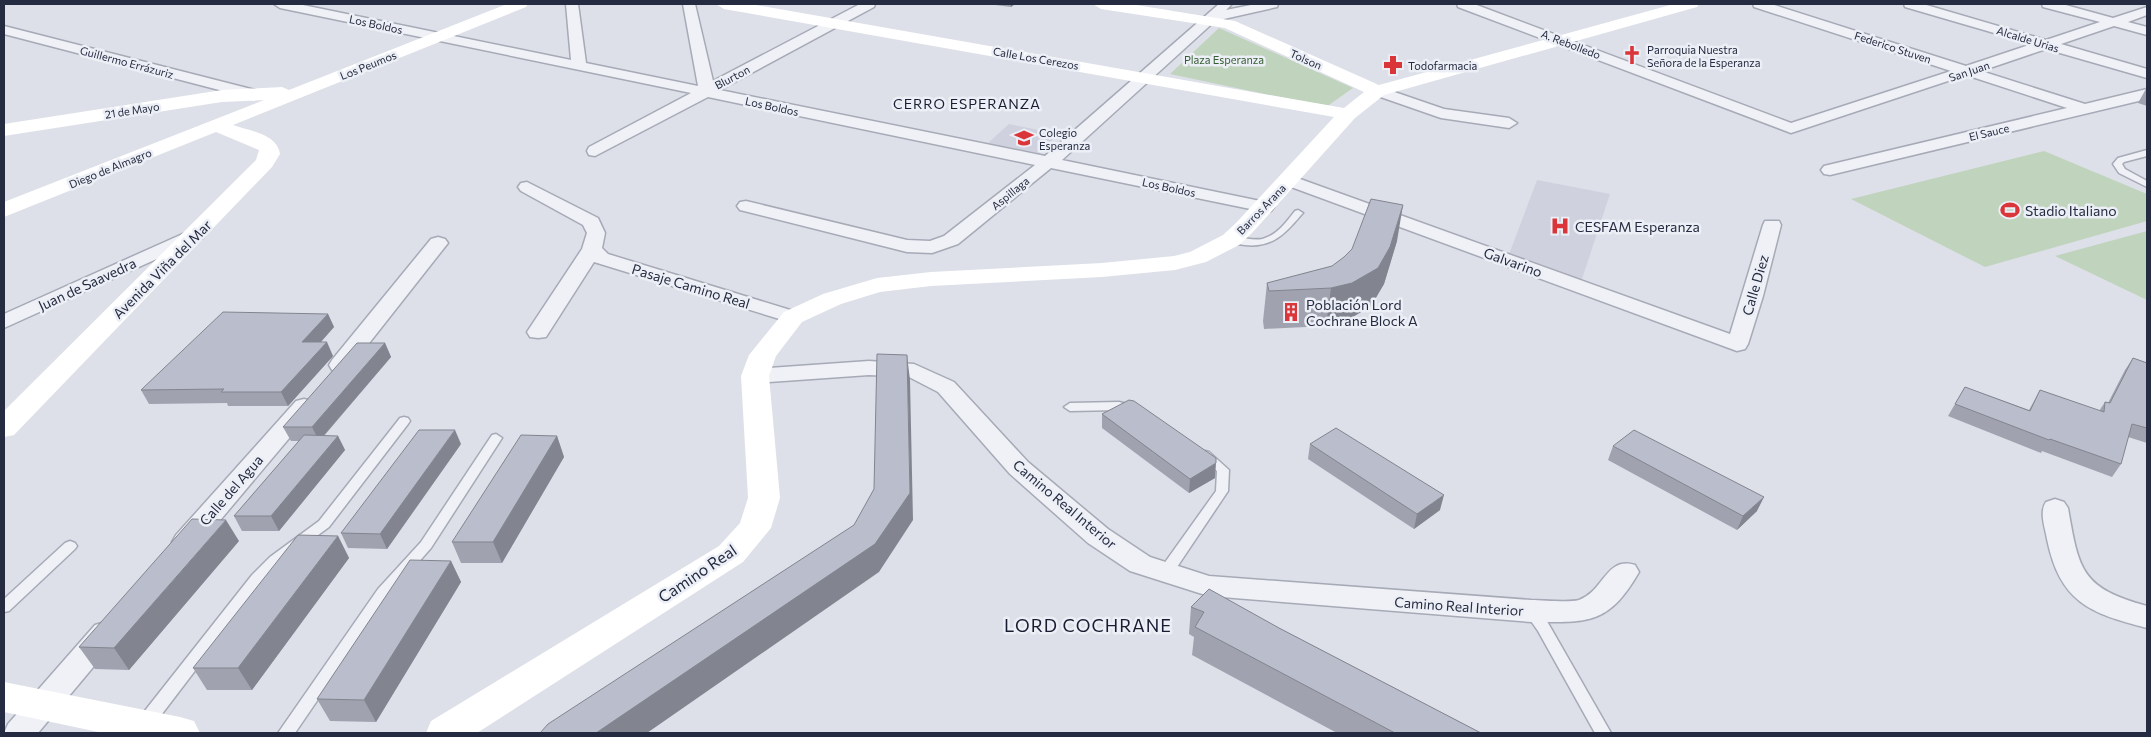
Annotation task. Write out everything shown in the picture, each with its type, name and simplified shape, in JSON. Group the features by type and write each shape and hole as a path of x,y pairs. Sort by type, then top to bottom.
{"street":[{"name":"Los Boldos","path":"280,4 1265,207"},
{"name":"Los Peumos","path":"216,126 260,97 301,92 520,4"},
{"path":"572,4 579,66"},
{"path":"689,4 706,80 705,92"},
{"name":"Calle Los Cerezos","path":"724,4 1348,114"},
{"name":"Blurton","path":"595,151 869,4"},
{"name":"Tolson","path":"1101,4 1210,19 1229,24 1377,91 1440,113 1509,123"},
{"name":"Aspillaga","path":"746,206 907,246 932,247 951,240 1048,162 1145,78 1226,4"},
{"path":"1210,19 1272,4"},
{"name":"A. Rebolledo","path":"1463,4 1563,40 1790,128"},
{"name":"Barros Arana","path":"793,317 832,299 877,285 1102,270 1175,262 1198,257 1231,240 1265,207 1348,114 1377,91 1691,4"},
{"name":"Federico Stuven","path":"1759,4 2085,109"},
{"name":"Alcalde Urias","path":"1910,4 2147,74"},
{"path":"2048,4 2147,30"},
{"name":"San Juan","path":"1790,128 2147,11"},
{"name":"Guillermo Errázuriz","path":"4,30 260,97"},
{"name":"El Sauce","path":"1830,170 2147,94"},
{"name":"21 de Mayo","path":"4,130 260,97"},
{"name":"Diego de Almagro","path":"4,210 216,126"},
{"name":"Avenida Viña del Mar","path":"4,428 265,163 270,154 269,147 260,141 216,126"},
{"name":"Galvarino","path":"1288,180 1737,344"},
{"path":"527,187 591,222 596,233 592,249 538,332"},
{"name":"Calle Diez","path":"1737,344 1753,296 1772,225"},
{"name":"Juan de Saavedra","path":"4,322 198,233"},
{"name":"Calle del Agua","path":"167,563 364,338 438,243"},
{"name":"Pasaje Camino Real","path":"592,249 601,258 793,317"},
{"name":"Camino Real","path":"445,733 732,554 756,528 764,498 755,376 763,355 793,317"},
{"name":"Camino Real Interior","path":"755,376 869,368 914,371 946,387 1019,468 1098,536 1140,564 1209,586 1531,611 1583,611 1606,597 1626,572"},
{"path":"2055,508 2068,568 2086,593 2130,612 2147,617"},
{"path":"19,733 121,615"},
{"path":"4,697 180,733"}],"lane":[{"path":"2147,153 2121,160 2117,164 2122,171 2147,184"},
{"path":"1231,240 1252,243 1276,239 1298,212"},
{"path":"1070,407 1119,406 1144,412"},
{"path":"144,726 257,579 275,560 324,524 404,422"},
{"path":"286,733 383,593 426,545 496,438"},
{"path":"1166,572 1222,491 1223,470 1195,447"},
{"path":"4,607 70,546"},
{"path":"1531,611 1543,627 1603,733"}],"shaded area":[{"name":"Colegio Esperanza","path":"1009,124 1059,134 1039,153 988,143"},
{"name":"CESFAM Esperanza","path":"1537,180 1610,194 1581,282 1508,257"}],"green space":[{"name":"Plaza Esperanza","path":"1219,28 1353,88 1326,107 1170,74"},
{"name":"Stadio Italiano","path":"2044,151 2147,194 2147,221 1985,267 1851,199"},
{"path":"2147,231 2147,300 2055,256"}],"building":[{"path":"1371,199 1403,205 1390,247 1378,268 1352,283 1331,288 1269,291 1267,283 1332,266 1344,257 1352,249"},
{"path":"223,312 328,314 302,342 327,342 281,392 221,392 224,389 141,390"},
{"path":"357,343 385,343 312,427 283,427"},
{"path":"877,354 907,355 910,493 875,544 596,733 540,733 548,724 854,525 874,489"},
{"path":"2133,358 2147,363 2147,428 2132,424 2121,464 2049,440 1955,404 1965,387 2030,411 2040,390 2104,412 2105,402 2110,403"},
{"path":"1129,400 1134,401 1216,458 1216,463 1190,479 1102,414"},
{"path":"1336,428 1444,495 1417,514 1310,444"},
{"path":"419,430 455,430 380,534 341,533"},
{"path":"1634,430 1764,497 1743,516 1613,446"},
{"path":"304,435 338,436 271,516 234,516"},
{"path":"521,435 557,436 493,542 452,542"},
{"path":"192,519 226,520 114,648 79,647"},
{"path":"298,535 338,536 238,668 193,668"},
{"path":"410,560 451,561 364,700 317,699"},
{"path":"1209,589 1279,628 1481,733 1395,733 1195,627 1204,612 1191,607"}],"place":[{"name":"Parroquia Nuestra Señora de la Esperanza","path":"1632,55"},
{"name":"Todofarmacia","path":"1393,65"},
{"name":"Colegio Esperanza","path":"1024,138"},
{"name":"Stadio Italiano","path":"2010,210"},
{"name":"CESFAM Esperanza","path":"1560,226"},
{"name":"Población Lord Cochrane Block A","path":"1291,312"}],"district":[{"name":"CERRO ESPERANZA","path":"967,103"},
{"name":"LORD COCHRANE","path":"1088,625"}]}
